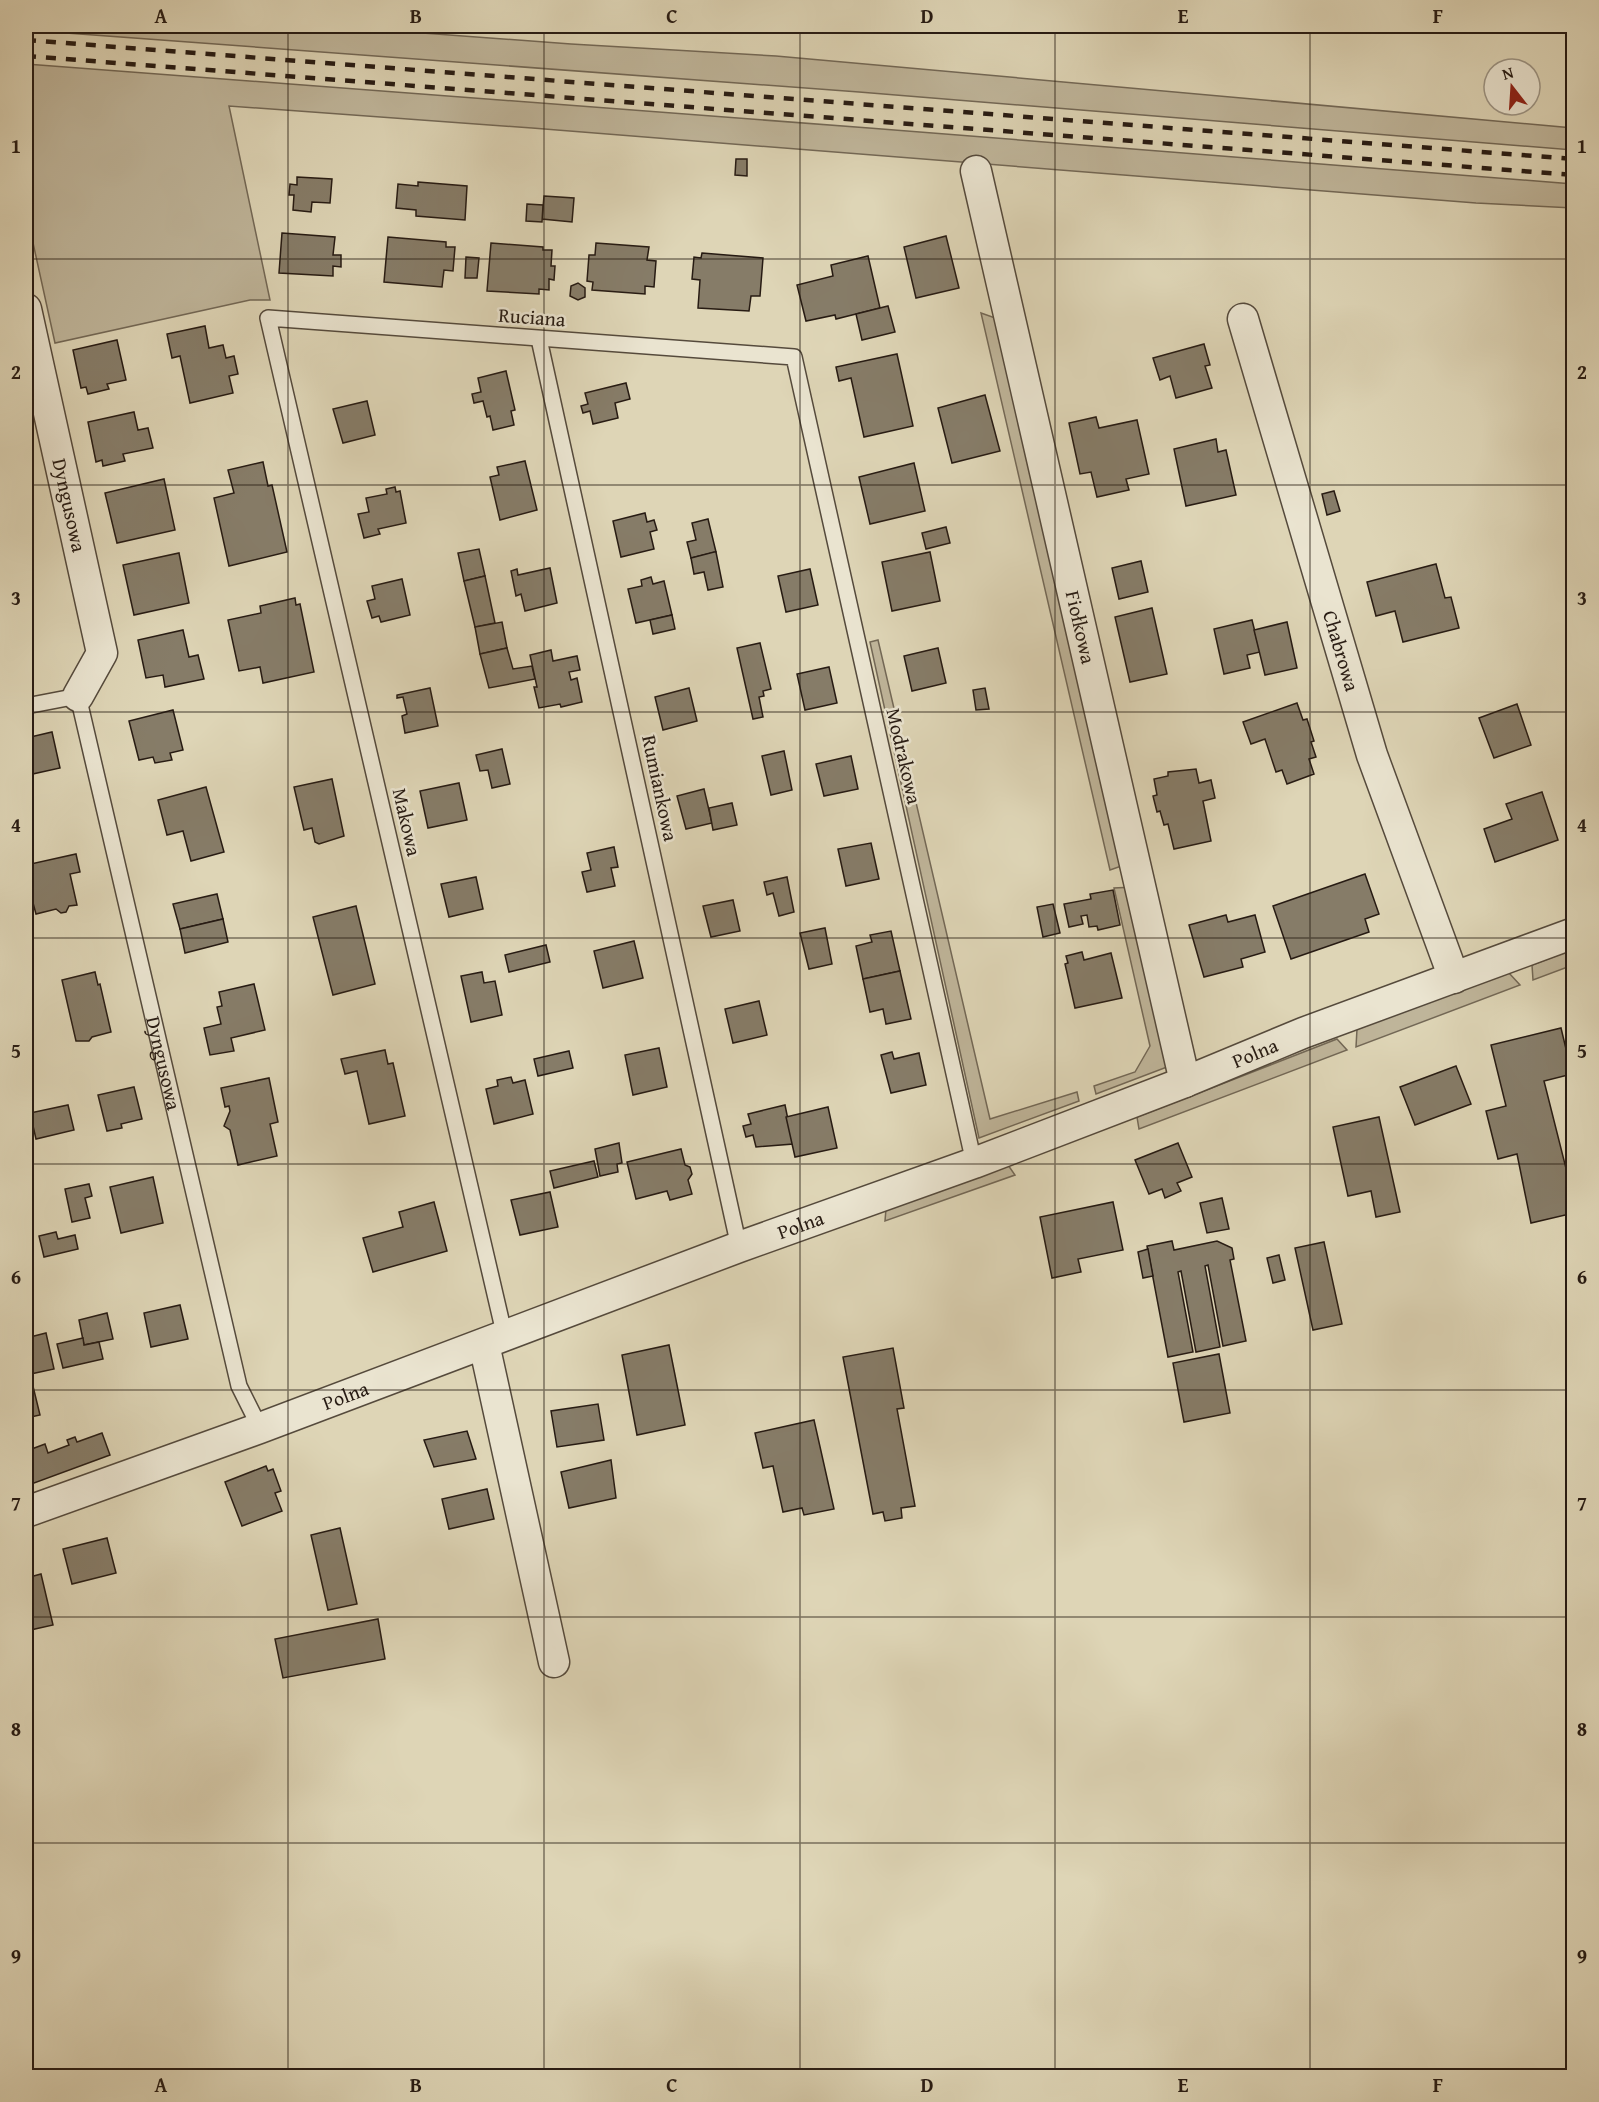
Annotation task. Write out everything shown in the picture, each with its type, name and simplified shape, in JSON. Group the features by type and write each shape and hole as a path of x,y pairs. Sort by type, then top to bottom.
{"street":[{"name":"Fiołkowa","path":"976,171 1185,1082"},
{"name":"Dyngusowa","path":"26,309 102,653 78,696"},
{"name":"Chabrowa","path":"1243,320 1372,755 1454,978"},
{"name":"Polna","path":"26,1512 260,1428 739,1247 974,1164 1303,1034 1574,933"},
{"path":"495,1340 554,1662"}],"lane":[{"name":"Ruciana","path":"268,318 794,357"},
{"name":"Makowa","path":"268,318 495,1340"},
{"name":"Rumiankowa","path":"539,339 739,1247"},
{"name":"Modrakowa","path":"794,357 974,1164"},
{"path":"26,706 78,696"},
{"name":"Dyngusowa","path":"78,696 239,1386 260,1428"}],"shaded area":[{"path":"26,26 328,26 776,56 1573,128 1573,150 859,92 26,30"},
{"path":"26,64 1573,184 1573,208 1476,203 229,106 270,300 250,300 55,343 26,211"},
{"path":"981,313 1001,320 1130,863 1110,870"},
{"path":"878,640 990,1119 1077,1092 1079,1101 979,1138 870,642"},
{"path":"1134,887 1167,1067 1096,1094 1094,1086 1135,1072 1150,1046 1114,888"},
{"path":"1566,952 1573,959 1573,965 1533,980 1532,965"},
{"path":"1509,973 1520,985 1356,1047 1357,1029"},
{"path":"1337,1039 1347,1050 1139,1129 1137,1117"},
{"path":"1008,1165 1015,1175 885,1221 886,1209"}],"building":[{"path":"736,159 747,159 747,176 735,175"},
{"path":"297,177 332,179 330,203 312,202 311,212 293,210 294,195 289,195 290,184 297,185"},
{"path":"418,182 467,186 465,220 416,216 416,210 396,208 398,184 418,186"},
{"path":"544,196 574,198 572,222 542,219"},
{"path":"527,204 543,205 542,222 526,221"},
{"path":"282,233 335,237 333,255 341,255 341,267 333,266 333,276 279,273"},
{"path":"946,236 959,288 916,298 904,247"},
{"path":"388,237 446,242 446,247 455,247 453,271 444,270 442,287 384,282"},
{"path":"491,243 543,247 543,250 552,250 551,266 555,266 554,280 549,279 549,290 539,289 539,294 487,291"},
{"path":"596,243 649,247 647,260 656,261 654,287 645,286 645,294 592,290 593,282 587,281 589,255 595,255"},
{"path":"702,253 763,258 760,296 751,296 749,311 698,308 700,280 692,279 694,257 701,258"},
{"path":"868,256 880,308 836,319 835,315 806,321 797,285 833,276 831,265"},
{"path":"466,257 479,258 477,278 465,278"},
{"path":"578,283 585,288 585,297 578,300 570,296 571,286"},
{"path":"888,306 895,332 862,340 856,314"},
{"path":"205,326 209,348 223,345 226,358 234,356 238,374 229,376 233,393 190,403 180,356 172,358 167,334"},
{"path":"117,340 126,380 107,384 109,389 88,394 86,387 81,388 73,350"},
{"path":"1204,344 1210,365 1205,366 1212,388 1176,398 1170,376 1160,380 1153,358"},
{"path":"897,354 913,426 864,437 851,378 839,381 836,367"},
{"path":"506,371 515,410 511,411 514,425 493,430 483,401 474,403 472,394 481,392 478,378"},
{"path":"626,383 630,399 615,403 618,418 593,424 590,411 583,413 581,406 588,404 585,393"},
{"path":"985,395 1000,451 952,463 938,408"},
{"path":"367,401 375,435 343,443 333,409"},
{"path":"134,412 138,430 148,428 153,448 123,454 125,461 103,466 102,460 96,462 88,422"},
{"path":"1096,417 1099,428 1137,420 1149,474 1126,479 1129,490 1097,497 1091,472 1080,474 1069,423"},
{"path":"1216,439 1218,452 1226,450 1236,495 1186,506 1174,449"},
{"path":"525,461 537,510 500,520 490,477 499,475 497,467"},
{"path":"263,462 268,486 272,485 287,552 229,566 214,498 234,493 228,470"},
{"path":"914,463 925,511 870,524 859,477"},
{"path":"164,479 175,530 117,543 105,493"},
{"path":"395,487 396,492 400,491 406,523 378,529 380,534 364,538 358,514 369,512 366,498 387,494 386,489"},
{"path":"1334,491 1340,511 1327,515 1322,494"},
{"path":"645,513 647,522 654,520 657,530 650,532 654,549 621,557 613,521"},
{"path":"708,519 716,552 691,558 687,542 696,540 692,523"},
{"path":"946,527 950,543 926,549 922,533"},
{"path":"479,549 485,576 464,581 458,553"},
{"path":"716,552 723,587 708,590 704,572 694,574 691,558"},
{"path":"930,552 940,601 892,611 882,562"},
{"path":"179,553 189,603 134,615 123,565"},
{"path":"1141,561 1148,592 1119,599 1112,568"},
{"path":"1436,564 1445,598 1451,597 1459,628 1403,642 1395,611 1376,616 1367,582"},
{"path":"550,568 557,603 525,611 521,594 516,596 511,571 517,569 518,575"},
{"path":"810,569 818,605 786,612 778,576"},
{"path":"485,576 495,623 475,627 464,581"},
{"path":"651,577 653,584 664,581 672,615 636,623 628,589 642,586 641,580"},
{"path":"402,579 410,615 381,622 379,616 372,618 367,601 375,599 372,586"},
{"path":"295,598 296,605 300,604 314,672 263,683 260,667 239,671 228,620 261,613 260,606"},
{"path":"1152,608 1167,674 1130,682 1115,617"},
{"path":"672,615 675,629 653,634 650,620"},
{"path":"1252,620 1260,652 1247,655 1250,668 1224,674 1214,629"},
{"path":"502,622 507,648 480,654 475,627"},
{"path":"1287,622 1297,668 1265,675 1254,630"},
{"path":"183,630 189,657 198,655 204,679 165,687 163,675 146,678 138,640"},
{"path":"760,643 771,689 763,691 764,696 759,697 763,717 753,719 737,648"},
{"path":"507,648 513,669 532,666 535,679 489,688 480,654"},
{"path":"938,648 946,683 912,691 904,656"},
{"path":"551,650 553,661 577,656 580,670 569,672 571,680 577,678 582,702 561,707 560,704 539,708 530,655"},
{"path":"829,667 837,703 805,710 797,674"},
{"path":"430,688 438,726 405,733 402,716 407,714 403,697 397,698 397,695"},
{"path":"689,688 697,721 663,730 655,697"},
{"path":"985,688 989,709 976,710 973,690"},
{"path":"1297,703 1303,720 1307,719 1314,741 1311,742 1316,757 1309,759 1314,774 1287,784 1282,770 1276,772 1265,739 1251,744 1243,722"},
{"path":"1517,704 1531,745 1494,758 1479,718"},
{"path":"173,710 183,750 170,753 172,760 155,763 153,757 139,760 129,721"},
{"path":"52,732 60,768 28,775 26,738"},
{"path":"502,749 510,784 492,788 488,770 480,771 476,755"},
{"path":"784,751 792,790 771,795 762,756"},
{"path":"851,756 858,789 824,796 816,764"},
{"path":"1196,769 1199,783 1211,780 1215,798 1203,801 1211,841 1174,849 1168,824 1164,825 1160,811 1157,812 1153,796 1157,795 1154,779 1168,776 1168,772"},
{"path":"332,779 344,836 319,844 315,842 312,828 304,830 294,787"},
{"path":"459,783 467,820 428,828 420,791"},
{"path":"206,787 224,852 191,861 183,831 167,835 158,800"},
{"path":"704,789 712,823 686,829 677,796"},
{"path":"1542,792 1558,840 1495,862 1484,829 1512,819 1506,804"},
{"path":"732,803 737,825 713,830 709,808"},
{"path":"871,843 879,879 846,886 838,849"},
{"path":"614,847 618,867 611,868 615,886 587,892 582,872 591,870 587,853"},
{"path":"76,854 80,872 70,874 77,905 69,906 66,912 61,913 56,909 36,914 32,899 26,900 26,865"},
{"path":"1365,874 1379,914 1365,919 1369,932 1291,959 1273,906"},
{"path":"476,877 483,909 449,917 441,884"},
{"path":"787,877 794,912 779,916 773,893 767,895 764,882"},
{"path":"1113,890 1120,925 1098,930 1097,926 1089,927 1087,915 1081,916 1083,924 1069,927 1064,904 1091,899 1090,894"},
{"path":"217,894 223,919 180,929 173,904"},
{"path":"733,900 740,931 711,937 703,906"},
{"path":"1053,904 1060,933 1043,937 1037,907"},
{"path":"356,906 375,984 333,995 313,917"},
{"path":"1226,915 1228,922 1255,915 1265,952 1241,959 1243,967 1204,977 1189,925"},
{"path":"223,919 228,942 185,953 180,929"},
{"path":"825,928 832,964 809,969 800,933"},
{"path":"891,931 900,971 863,979 856,946 872,942 870,935"},
{"path":"634,941 643,978 603,988 594,951"},
{"path":"546,945 550,962 509,972 505,955"},
{"path":"1082,952 1084,960 1111,953 1122,998 1075,1008 1065,964 1068,963 1066,956"},
{"path":"900,971 911,1019 886,1024 883,1009 870,1012 863,979"},
{"path":"95,972 111,1032 92,1037 89,1041 76,1041 62,980"},
{"path":"482,972 484,983 495,981 502,1015 471,1022 461,976"},
{"path":"254,984 265,1030 231,1038 234,1051 210,1055 204,1028 221,1024 217,1007 222,1006 219,992"},
{"path":"759,1001 767,1035 733,1043 725,1009"},
{"path":"1561,1028 1572,1074 1544,1081 1574,1200 1574,1213 1531,1223 1517,1154 1498,1159 1486,1111 1506,1106 1491,1045"},
{"path":"659,1048 667,1087 633,1095 625,1055"},
{"path":"385,1050 388,1064 393,1063 405,1116 369,1124 357,1071 345,1074 341,1059"},
{"path":"569,1051 573,1068 538,1076 534,1059"},
{"path":"892,1052 894,1059 919,1053 926,1085 891,1093 881,1055"},
{"path":"1456,1066 1471,1104 1415,1125 1400,1087"},
{"path":"511,1077 513,1083 525,1080 533,1114 494,1124 486,1089 498,1086 497,1080"},
{"path":"269,1078 278,1122 270,1124 277,1156 238,1165 230,1130 224,1126 230,1111 229,1106 225,1107 221,1088"},
{"path":"134,1087 142,1119 121,1124 122,1128 107,1131 98,1095"},
{"path":"68,1105 74,1130 36,1139 30,1113"},
{"path":"785,1105 793,1144 756,1147 753,1135 746,1137 743,1126 751,1124 748,1114"},
{"path":"828,1107 837,1148 795,1157 786,1117"},
{"path":"1379,1117 1400,1212 1376,1217 1371,1191 1348,1196 1333,1127"},
{"path":"619,1143 622,1163 617,1164 618,1172 600,1176 595,1149"},
{"path":"1178,1143 1192,1177 1177,1183 1181,1191 1165,1198 1162,1189 1149,1194 1135,1160"},
{"path":"681,1149 685,1165 690,1167 692,1174 688,1180 692,1194 670,1200 667,1191 636,1199 627,1162"},
{"path":"594,1161 598,1177 554,1188 550,1171"},
{"path":"153,1177 163,1223 121,1233 110,1187"},
{"path":"89,1184 92,1196 85,1198 90,1218 72,1222 65,1189"},
{"path":"550,1192 558,1227 520,1235 511,1200"},
{"path":"1222,1198 1229,1229 1207,1233 1200,1203"},
{"path":"434,1202 447,1251 373,1272 363,1238 403,1227 399,1212"},
{"path":"1113,1202 1123,1250 1078,1259 1081,1272 1052,1278 1040,1217"},
{"path":"56,1232 58,1239 75,1235 78,1249 44,1257 39,1236"},
{"path":"1172,1241 1174,1250 1217,1241 1232,1248 1234,1259 1230,1260 1246,1341 1223,1346 1208,1265 1205,1266 1220,1347 1196,1352 1181,1271 1178,1272 1193,1352 1168,1357 1147,1246"},
{"path":"1324,1242 1342,1324 1313,1330 1295,1248"},
{"path":"1148,1249 1153,1276 1143,1278 1138,1252"},
{"path":"1279,1255 1285,1280 1273,1283 1267,1258"},
{"path":"180,1305 188,1339 151,1347 144,1313"},
{"path":"107,1313 113,1339 84,1345 79,1320"},
{"path":"46,1333 54,1369 26,1375 26,1338"},
{"path":"83,1338 84,1345 99,1342 103,1359 63,1368 57,1344"},
{"path":"669,1345 685,1425 637,1435 622,1355"},
{"path":"893,1348 904,1408 897,1409 915,1506 901,1508 902,1518 885,1521 883,1512 873,1514 843,1357"},
{"path":"1219,1354 1230,1413 1184,1422 1173,1363"},
{"path":"30,1374 40,1415 26,1418 26,1375"},
{"path":"598,1404 604,1440 557,1447 551,1411"},
{"path":"814,1420 834,1509 804,1515 802,1508 783,1512 773,1466 763,1468 755,1433"},
{"path":"467,1431 476,1459 434,1467 424,1440"},
{"path":"102,1433 110,1455 26,1486 26,1461 32,1459 29,1450 45,1444 48,1453 69,1445 67,1440 75,1437 77,1442"},
{"path":"611,1460 616,1498 569,1508 561,1472"},
{"path":"266,1466 268,1471 273,1469 281,1491 275,1493 282,1511 242,1526 225,1482"},
{"path":"487,1489 494,1519 449,1529 442,1499"},
{"path":"340,1528 357,1604 328,1610 311,1535"},
{"path":"107,1538 116,1573 72,1584 63,1549"},
{"path":"41,1574 53,1625 26,1631 26,1578"},
{"path":"378,1619 385,1659 283,1678 275,1639"}],"railway":[{"path":"26,40 1574,159"},
{"path":"26,56 1574,175"}]}
